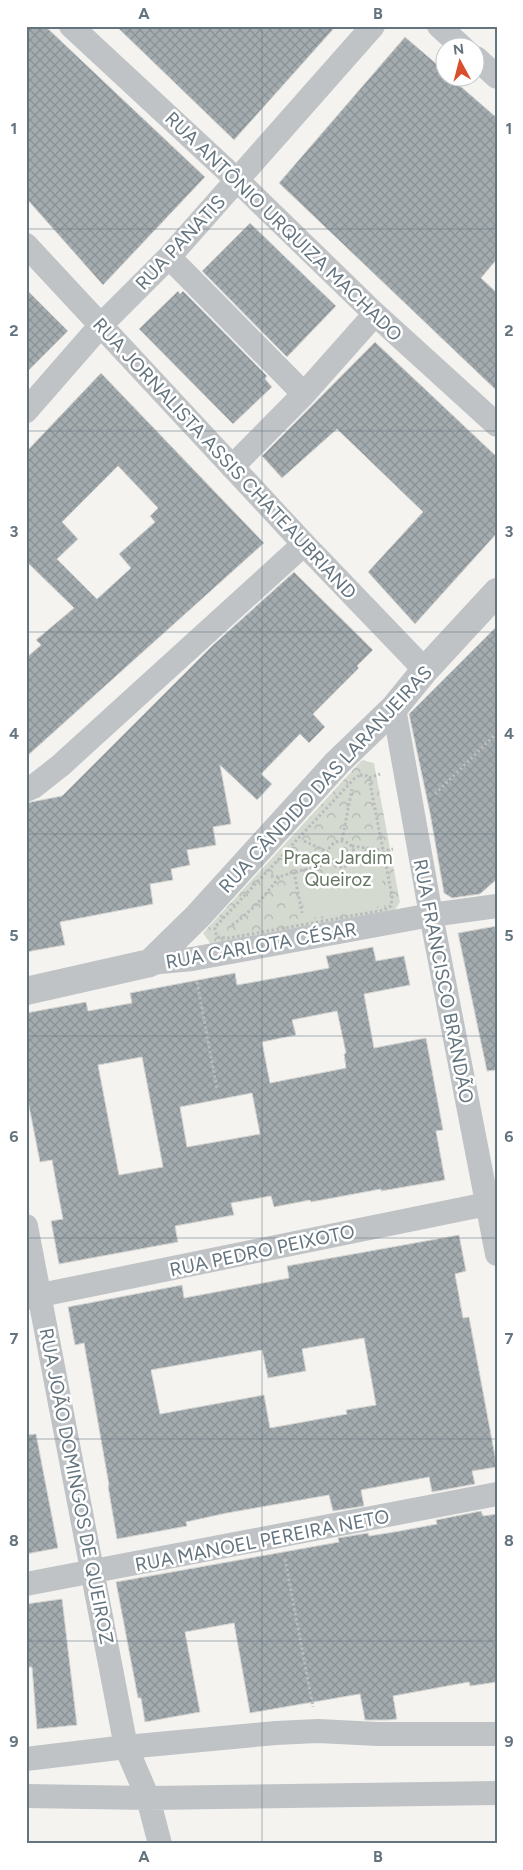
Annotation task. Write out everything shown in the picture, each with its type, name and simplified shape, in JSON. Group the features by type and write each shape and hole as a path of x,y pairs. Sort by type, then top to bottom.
{"street":[{"name":"RUA ANTÔNIO URQUIZA MACHADO","path":"71,26 237,180 375,314 497,425"},
{"name":"RUA PANATIS","path":"26,411 101,325 169,257 373,26"},
{"path":"439,26 452,38"},
{"path":"486,67 497,77"},
{"name":"RUA JORNALISTA ASSIS CHATEAUBRIAND","path":"26,245 304,544 425,670"},
{"path":"169,257 304,394"},
{"path":"232,467 304,394 375,314"},
{"path":"26,790 33,787 61,765 304,544"},
{"name":"RUA CÂNDIDO DAS LARANJEIRAS","path":"150,963 198,916 251,873 331,770 394,708 425,670 497,592"},
{"name":"RUA FRANCISCO BRANDÃO","path":"394,708 431,915 492,1203 497,1254"},
{"name":"RUA CARLOTA CÉSAR","path":"26,991 150,963 192,959 306,931 497,906"},
{"name":"RUA PEDRO PEIXOTO","path":"33,1296 492,1203"},
{"name":"RUA JOÃO DOMINGOS DE QUEIROZ","path":"26,1226 33,1296 94,1572 126,1747 148,1798 160,1844"},
{"name":"RUA MANOEL PEREIRA NETO","path":"26,1584 497,1494"},
{"path":"26,1759 126,1747 276,1733 318,1731 396,1735 497,1734"},
{"path":"26,1796 148,1798 497,1794"}],"path":[{"path":"413,817 497,733"},
{"path":"360,775 367,776 369,778 392,896 392,902 388,908 306,931 227,938 215,935 216,927 251,873 354,779 360,775"},
{"path":"342,840 354,779"},
{"path":"332,863 328,850 334,842 342,840 352,846 354,850 353,860"},
{"path":"352,846 383,851"},
{"path":"251,873 278,877 332,863 341,867 350,864 353,860 383,851"},
{"path":"304,869 306,876"},
{"path":"294,872 306,931"},
{"path":"228,927 242,918 263,898 278,877"},
{"path":"217,1090 192,959 215,935 222,931"},
{"path":"280,1536 318,1731"}],"green space":[{"name":"Praça Jardim Queiroz","path":"362,760 374,763 400,902 393,913 212,946 203,933"},
{"path":"379,863 386,905 306,919 298,877"}],"building":[{"path":"26,26 45,26 205,177 103,285 26,198"},
{"path":"116,26 336,26 234,140"},
{"path":"405,37 436,63 436,88 462,88 497,118 497,259 481,278 497,293 497,391 279,183"},
{"path":"250,223 336,306 287,357 202,271"},
{"path":"26,289 68,331 26,373"},
{"path":"178,291 180,294 183,291 267,376 265,379 272,387 233,424 139,329"},
{"path":"375,342 497,457 497,533 415,624 368,572 423,512 337,429 282,478 262,456"},
{"path":"101,373 264,543 26,757 26,658 41,645 36,640 74,608 26,561 26,452","holes":["118,466 158,508 150,516 155,522 119,554 131,568 97,599 57,559 78,539 62,522"]},
{"path":"294,572 373,650 357,666 359,668 313,714 325,727 309,743 300,734 261,774 272,784 257,800 220,765 231,824 213,827 216,845 187,850 190,865 171,869 173,880 150,884 153,904 60,922 65,945 26,952 26,803 62,796 212,646"},
{"path":"497,626 497,879 480,894 452,898 444,893 430,813 409,714"},
{"path":"497,926 497,1070 487,1071 458,933"},
{"path":"373,947 376,961 404,956 410,985 364,994 374,1048 426,1038 443,1130 436,1131 445,1180 274,1207 271,1196 231,1203 234,1215 175,1226 178,1242 59,1264 51,1221 63,1219 52,1160 40,1162 26,1091 26,1013 86,1002 88,1011 132,1003 130,993 235,973 237,985 329,968 326,956","holes":["337,1011 346,1053 344,1054 346,1068 270,1083 262,1042 296,1035 292,1020","142,1057 163,1167 119,1175 98,1065","252,1093 260,1134 187,1147 180,1107"]},
{"path":"459,1235 466,1271 455,1274 463,1318 469,1317 497,1467 472,1471 475,1484 432,1492 429,1477 361,1490 364,1506 333,1511 329,1495 227,1513 186,1522 187,1526 117,1539 84,1343 75,1345 68,1307 182,1285 184,1298 289,1278 287,1266","holes":["364,1338 376,1405 346,1410 347,1414 270,1428 264,1395 160,1414 151,1370 262,1350 268,1378 306,1371 302,1349"]},
{"path":"36,1434 58,1548 26,1554 26,1435"},
{"path":"481,1511 483,1516 497,1514 497,1682 470,1686 469,1682 393,1696 397,1719 365,1720 360,1694 250,1713 234,1623 185,1632 200,1712 145,1722 141,1698 138,1698 116,1582 339,1542 338,1538 368,1533 369,1536 437,1524 436,1520"},
{"path":"62,1599 77,1725 37,1729 32,1667 26,1667 26,1604"}]}
